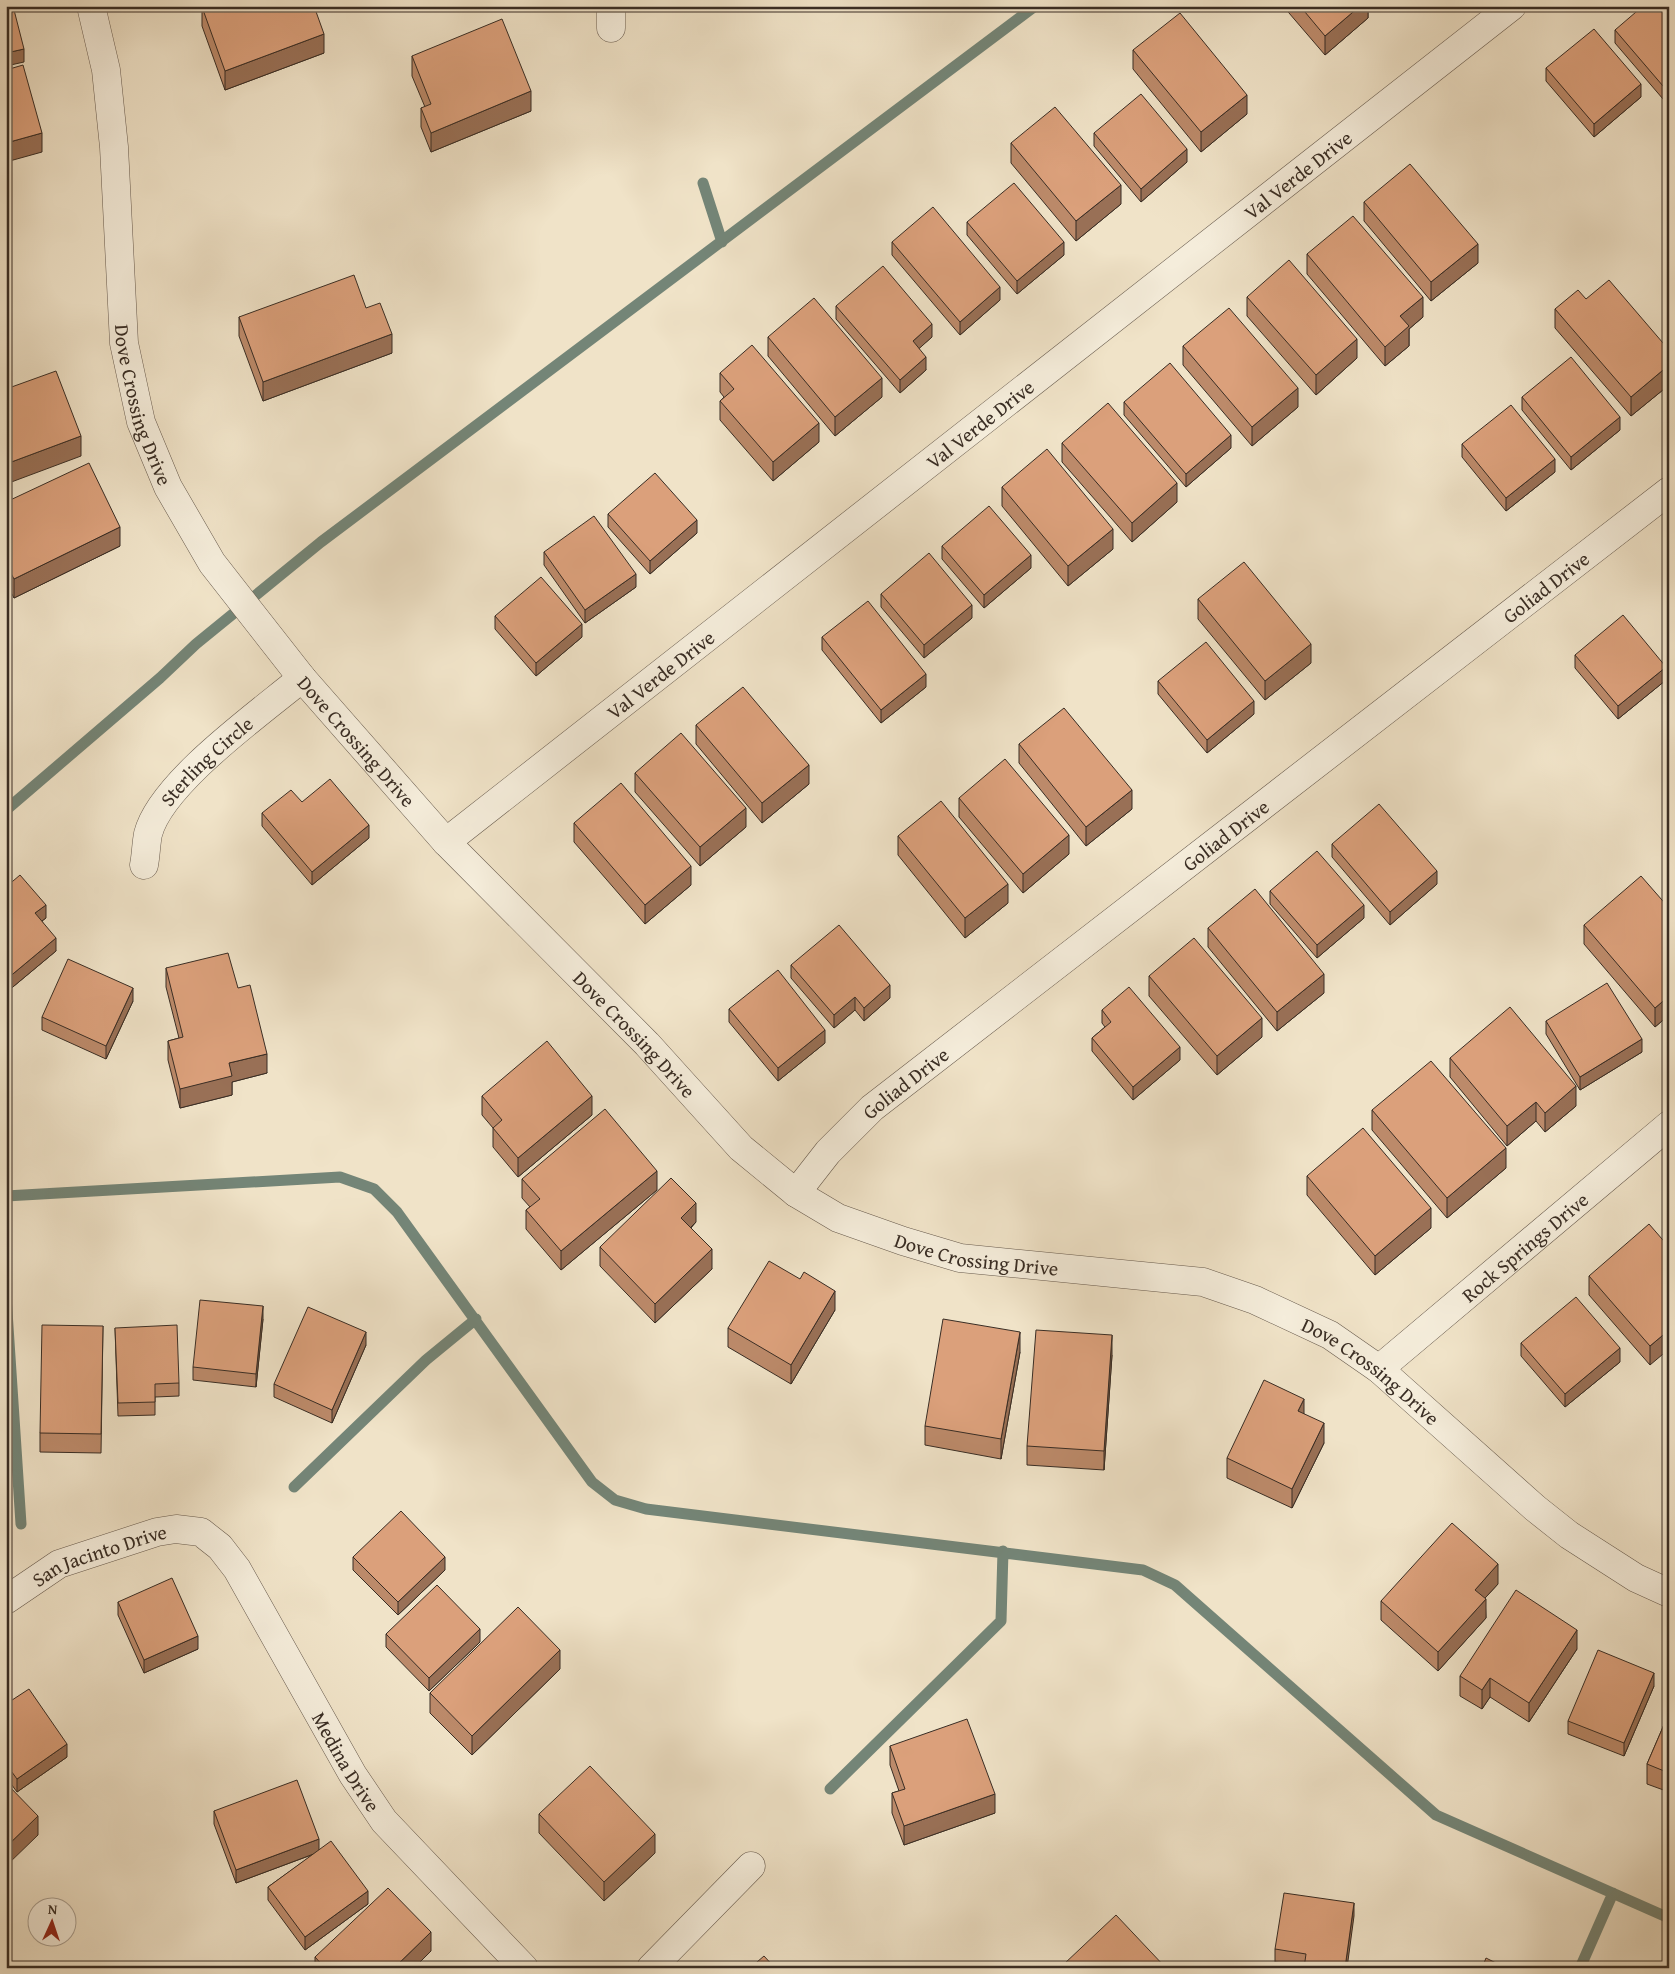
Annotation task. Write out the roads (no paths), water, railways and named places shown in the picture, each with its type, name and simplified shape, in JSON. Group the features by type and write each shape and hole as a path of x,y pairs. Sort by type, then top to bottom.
{"street":[{"name":"Dove Crossing Drive","path":"91,6 106,70 114,147 124,343 141,422 168,487 212,563 302,678 446,842 647,1044 741,1148 796,1193 838,1218 960,1258 1203,1282 1255,1300 1330,1335 1380,1369 1569,1536 1636,1578 1669,1593"},
{"name":"Val Verde Drive","path":"446,842 1512,6"},
{"name":"Goliad Drive","path":"796,1193 828,1152 872,1108 1669,491"},
{"name":"Sterling Circle","path":"144,865 148,833 162,806 185,776 302,678"},
{"name":"Rock Springs Drive","path":"1380,1369 1669,1124"},
{"name":"San Jacinto Drive","path":"6,1600 59,1564 157,1532 176,1529 201,1532"},
{"name":"Medina Drive","path":"201,1532 220,1547 237,1570 353,1775 384,1821 524,1968"},
{"path":"651,1968 751,1866"}],"waterway":[{"path":"6,810 160,678 196,644 321,542 1035,6"},
{"path":"703,183 722,242"},
{"path":"6,1196 340,1177 374,1189 397,1212 592,1482 615,1500 646,1509 1143,1570 1175,1585 1436,1815 1669,1918"},
{"path":"6,1296 21,1524"},
{"path":"294,1487 426,1360 476,1319"},
{"path":"830,1789 1001,1621 1003,1551"},
{"path":"1580,1968 1613,1893"}]}
